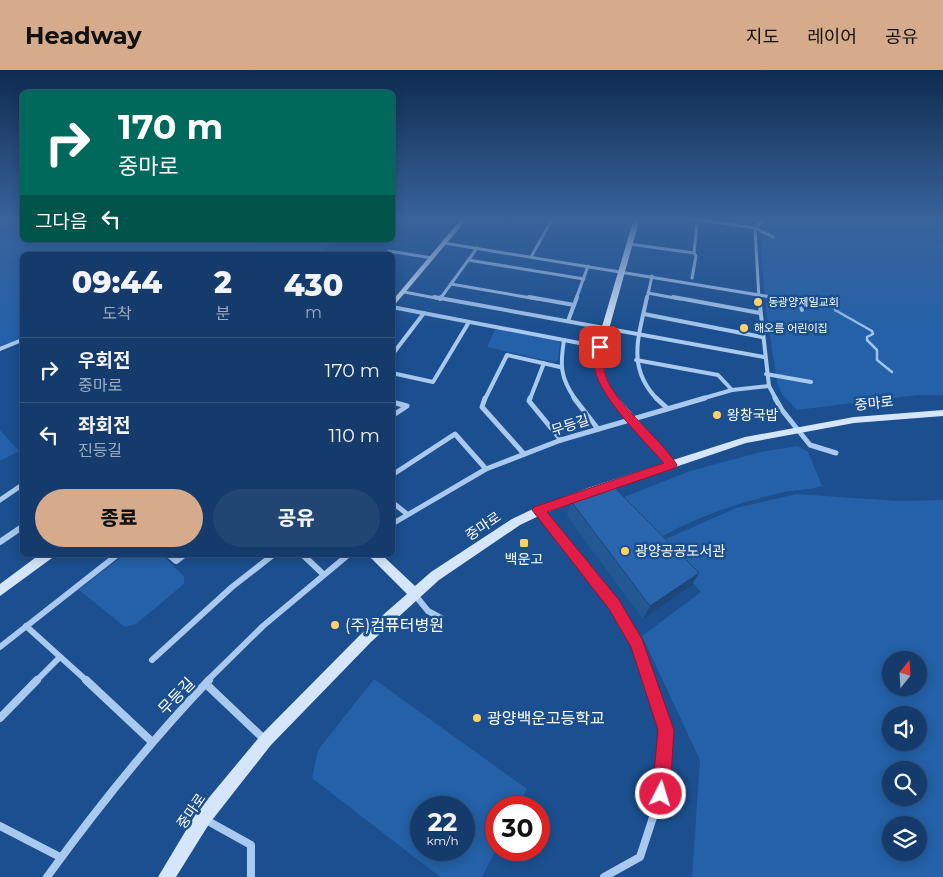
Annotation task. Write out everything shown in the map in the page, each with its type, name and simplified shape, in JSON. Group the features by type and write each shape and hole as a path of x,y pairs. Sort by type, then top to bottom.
{"street":[{"path":"418,256 432,258"},
{"path":"440,299 471,256"},
{"path":"524,256 800,302 802,310"},
{"path":"626,256 600,347 599,369 604,383 612,396 671,465"},
{"path":"692,278 696,256"},
{"path":"755,256 764,358 766,374 773,397 810,445 836,453"},
{"path":"395,303 432,258"},
{"path":"468,260 584,279"},
{"path":"568,321 588,266"},
{"path":"652,276 636,360 638,372 649,391 667,408"},
{"path":"451,284 574,306"},
{"path":"404,292 764,358"},
{"path":"648,293 760,313"},
{"path":"395,308 600,347"},
{"path":"395,351 424,313"},
{"path":"644,314 762,337"},
{"path":"395,374 433,382 469,322"},
{"path":"564,340 560,366 566,384 578,405 598,429"},
{"path":"0,349 20,342"},
{"path":"524,454 482,407 486,395 507,355 560,366"},
{"path":"636,360 718,375 732,390"},
{"path":"544,363 529,401 561,440"},
{"path":"766,374 811,382"},
{"name":"무등길","path":"395,522 486,469 561,440 732,390 769,386"},
{"path":"395,403 407,406 395,414"},
{"name":"중마로","path":"166,877 203,818 266,740 366,638 435,576 516,522 538,510 746,440 854,420 943,413"},
{"path":"395,473 455,434 486,469"},
{"path":"0,500 20,487"},
{"path":"395,504 407,514"},
{"path":"538,510 614,604 637,644 666,730 661,794 640,857 604,877"},
{"path":"0,542 20,528"},
{"path":"0,592 45,557"},
{"path":"0,647 114,557"},
{"path":"171,557 176,561 181,557"},
{"path":"152,660 232,587 270,557"},
{"path":"305,557 323,574"},
{"name":"무등길","path":"47,877 60,857 151,741 253,637 323,574 345,557"},
{"path":"376,557 415,594 428,611 441,618"},
{"path":"26,626 151,741"},
{"path":"0,718 60,657"},
{"path":"206,684 266,740"},
{"path":"203,818 251,845 251,877"},
{"path":"0,826 60,857"}],"shaded area":[{"path":"0,256 20,256 20,339 0,346"},
{"path":"761,256 943,256 943,395 918,395 797,410 781,393 777,382 766,310"},
{"path":"499,329 557,340 560,343 558,360 553,362 487,347 495,330"},
{"path":"0,430 19,451 0,461"},
{"path":"798,446 808,452 822,486 748,501 700,518 654,541 619,499 690,471 761,452"},
{"path":"796,494 899,501 943,500 943,877 692,877 700,760 642,636 701,592 657,543 736,508"},
{"path":"121,557 164,557 184,576 184,584 136,624 125,627 79,590"},
{"path":"374,679 527,789 524,796 485,796 485,861 490,861 482,877 440,877 419,861 475,861 475,796 410,796 410,854 312,778 318,750"}],"building":[{"name":"광양공공도서관","path":"614,487 699,573 650,606 571,501"}],"waterway":[{"path":"831,302 836,306 835,310 872,331 873,334 867,337 867,340 877,350 877,360 892,372"}],"place":[{"name":"동광양제일교회","path":"758,302"},
{"name":"해오름 어린이집","path":"744,328"},
{"name":"왕창국밥","path":"717,415"},
{"name":"백운고","path":"524,543"},
{"name":"광양공공도서관","path":"625,551"},
{"name":"(주)컴퓨터병원","path":"335,625"},
{"name":"광양백운고등학교","path":"477,718"}],"route":[{"path":"600,347 599,369 604,383 622,409 671,465 538,510 614,604 637,644 666,730 661,794"}]}
